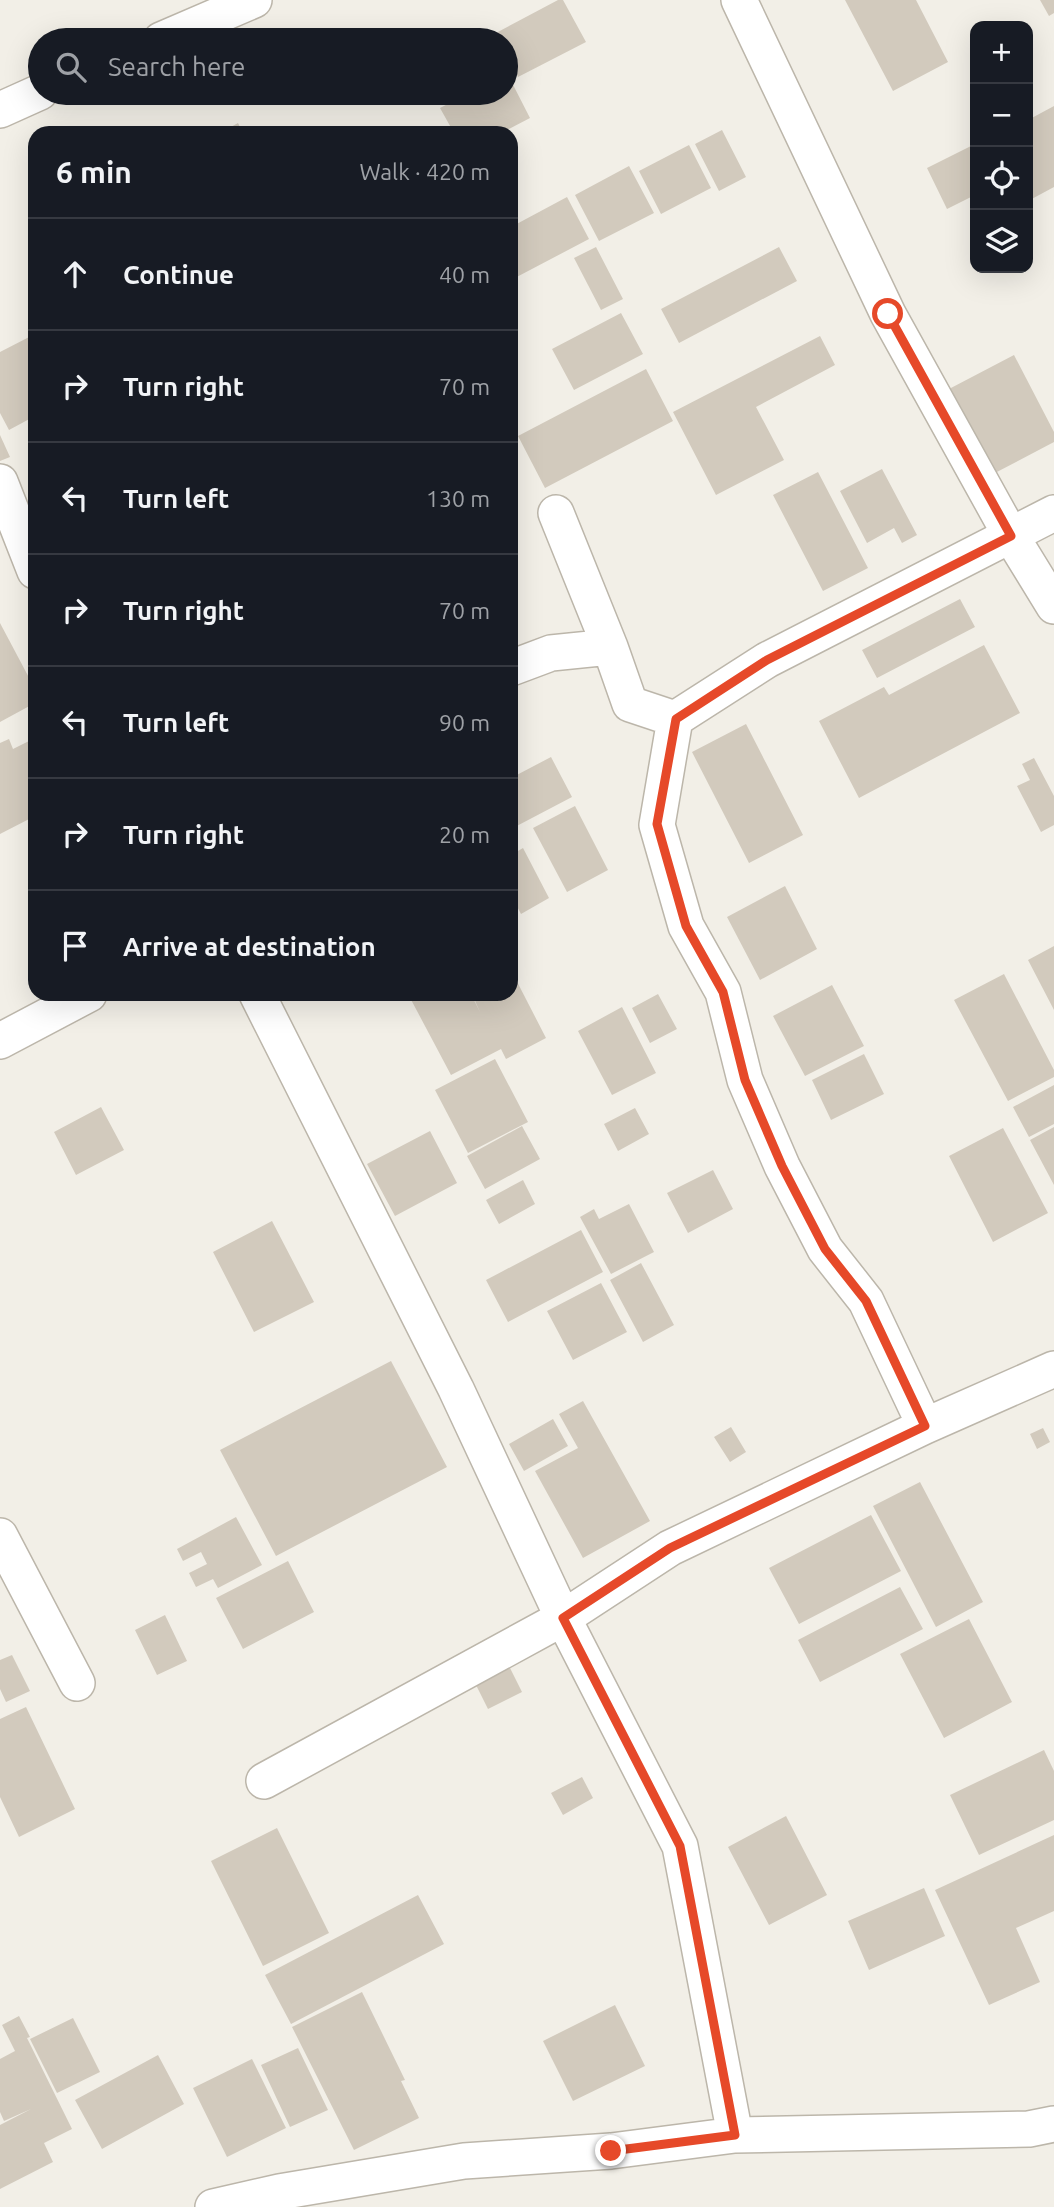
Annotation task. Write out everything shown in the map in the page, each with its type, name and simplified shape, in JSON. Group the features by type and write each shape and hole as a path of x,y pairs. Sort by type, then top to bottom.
{"street":[{"path":"189,28 254,0"},
{"path":"738,0 888,314 1011,536 1054,606"},
{"path":"0,110 28,97"},
{"path":"0,482 28,553"},
{"path":"556,513 630,704 665,783"},
{"path":"925,1426 866,1301 825,1249 782,1166 745,1080 723,992 686,926 657,824 676,719 767,660 1054,513"},
{"path":"518,665 551,653 610,647"},
{"path":"630,704 676,719"},
{"path":"0,1041 76,1001"},
{"path":"261,1001 456,1389 563,1618 680,1846 735,2135"},
{"path":"264,1781 563,1618 670,1548 925,1426 1054,1369"},
{"path":"0,1536 77,1683"},
{"path":"213,2207 279,2192 464,2161 611,2151 735,2135 1029,2129 1054,2124"}],"building":[{"path":"558,0 563,0 586,42 518,77 518,28 505,28"},
{"path":"845,0 916,0 948,62 893,91"},
{"path":"1040,0 1054,0 1054,13 1049,16"},
{"path":"518,94 530,118 515,126 450,126 440,108 446,105 518,105"},
{"path":"1054,106 1054,187 1033,198 1033,147 1033,117"},
{"path":"722,130 746,177 719,191 695,144"},
{"path":"689,145 711,188 661,214 639,171"},
{"path":"970,146 970,198 947,209 927,168"},
{"path":"629,166 654,213 599,241 575,195"},
{"path":"567,197 589,239 518,276 518,223"},
{"path":"596,247 623,299 601,310 574,258"},
{"path":"779,247 797,281 679,343 661,309"},
{"path":"621,313 643,354 574,390 552,349"},
{"path":"820,336 835,365 756,407 784,460 716,495 673,412"},
{"path":"28,338 28,420 9,430 0,413 0,352"},
{"path":"1014,355 1054,432 1054,442 993,474 949,389"},
{"path":"646,369 673,421 545,488 518,436"},
{"path":"0,435 10,457 0,461"},
{"path":"882,469 917,535 902,543 894,528 867,543 840,491"},
{"path":"818,472 868,568 823,591 773,495"},
{"path":"960,599 975,627 877,678 862,650"},
{"path":"0,623 28,676 28,707 0,722"},
{"path":"984,645 1020,713 859,798 819,721 884,687 889,695"},
{"path":"746,724 803,835 749,863 692,752"},
{"path":"9,739 13,749 28,742 28,820 0,834 0,743"},
{"path":"551,757 572,797 518,825 518,774"},
{"path":"1034,758 1054,796 1054,825 1041,832 1017,786 1030,780 1022,764"},
{"path":"575,806 608,870 567,892 533,828"},
{"path":"523,848 549,898 521,914 518,908 518,851"},
{"path":"785,886 817,949 760,980 727,917"},
{"path":"1054,946 1054,1010 1028,960"},
{"path":"1004,974 1054,1070 1054,1077 1008,1101 954,1000"},
{"path":"518,984 546,1038 506,1059 501,1049 451,1075 412,1001 474,1001 480,1012 475,1001 518,1001"},
{"path":"832,985 864,1046 805,1076 773,1016"},
{"path":"658,994 677,1029 650,1043 632,1008"},
{"path":"622,1007 656,1073 612,1095 578,1031"},
{"path":"864,1054 884,1094 831,1120 812,1080"},
{"path":"495,1059 528,1122 468,1153 435,1090"},
{"path":"1054,1085 1054,1124 1029,1137 1013,1107"},
{"path":"101,1107 124,1150 76,1175 54,1132"},
{"path":"635,1108 649,1134 618,1151 604,1124"},
{"path":"522,1126 540,1159 485,1189 467,1156"},
{"path":"1054,1127 1054,1185 1030,1140"},
{"path":"1003,1128 1048,1213 993,1242 949,1156"},
{"path":"430,1131 457,1183 395,1216 367,1164"},
{"path":"713,1170 733,1209 688,1233 667,1193"},
{"path":"523,1180 535,1204 499,1224 486,1200"},
{"path":"629,1204 654,1252 611,1274 580,1217 594,1209 599,1219"},
{"path":"272,1221 314,1302 254,1332 213,1252"},
{"path":"581,1230 603,1272 508,1322 486,1280"},
{"path":"641,1263 674,1325 643,1342 610,1280"},
{"path":"601,1283 627,1332 573,1360 547,1311"},
{"path":"391,1361 447,1467 276,1556 220,1450"},
{"path":"583,1401 650,1521 583,1558 535,1471 578,1448 559,1414"},
{"path":"553,1419 568,1446 524,1471 509,1444"},
{"path":"731,1427 746,1452 730,1462 714,1437"},
{"path":"1043,1428 1050,1442 1037,1449 1030,1434"},
{"path":"920,1482 983,1602 936,1627 873,1506"},
{"path":"871,1515 901,1571 799,1624 769,1568"},
{"path":"236,1517 262,1565 218,1588 213,1579 196,1587 189,1573 207,1564 201,1552 183,1561 177,1549"},
{"path":"288,1561 314,1612 243,1649 216,1598"},
{"path":"900,1587 923,1629 820,1682 798,1640"},
{"path":"165,1615 187,1661 157,1675 135,1630"},
{"path":"969,1619 1012,1702 944,1738 900,1654"},
{"path":"12,1655 30,1691 6,1702 0,1689 0,1660"},
{"path":"507,1662 522,1692 488,1709 473,1679"},
{"path":"26,1707 75,1809 19,1837 0,1797 0,1719"},
{"path":"1044,1750 1054,1771 1054,1820 979,1855 950,1795"},
{"path":"582,1777 593,1798 563,1815 551,1793"},
{"path":"786,1816 827,1895 769,1925 728,1847"},
{"path":"277,1828 329,1933 263,1966 211,1861"},
{"path":"1054,1835 1054,1911 1016,1928 1040,1982 989,2005 935,1890"},
{"path":"924,1888 945,1936 869,1970 848,1921"},
{"path":"418,1895 444,1944 291,2024 265,1975"},
{"path":"362,1992 405,2080 401,2081 419,2118 354,2150 292,2027"},
{"path":"615,2005 645,2066 573,2101 543,2041"},
{"path":"19,2016 72,2129 44,2143 53,2162 0,2189 0,2125 31,2109 4,2121 0,2112 0,2059 15,2051 2,2025"},
{"path":"73,2018 100,2072 57,2093 30,2039"},
{"path":"298,2048 328,2110 290,2127 261,2065"},
{"path":"158,2055 184,2104 102,2149 75,2100"},
{"path":"252,2059 286,2128 227,2157 193,2088"}],"route":[{"path":"611,2151 735,2135 680,1846 563,1618 670,1548 925,1426 866,1301 825,1249 782,1166 745,1080 723,992 686,926 657,824 676,719 767,660 1011,536 888,314"}]}
